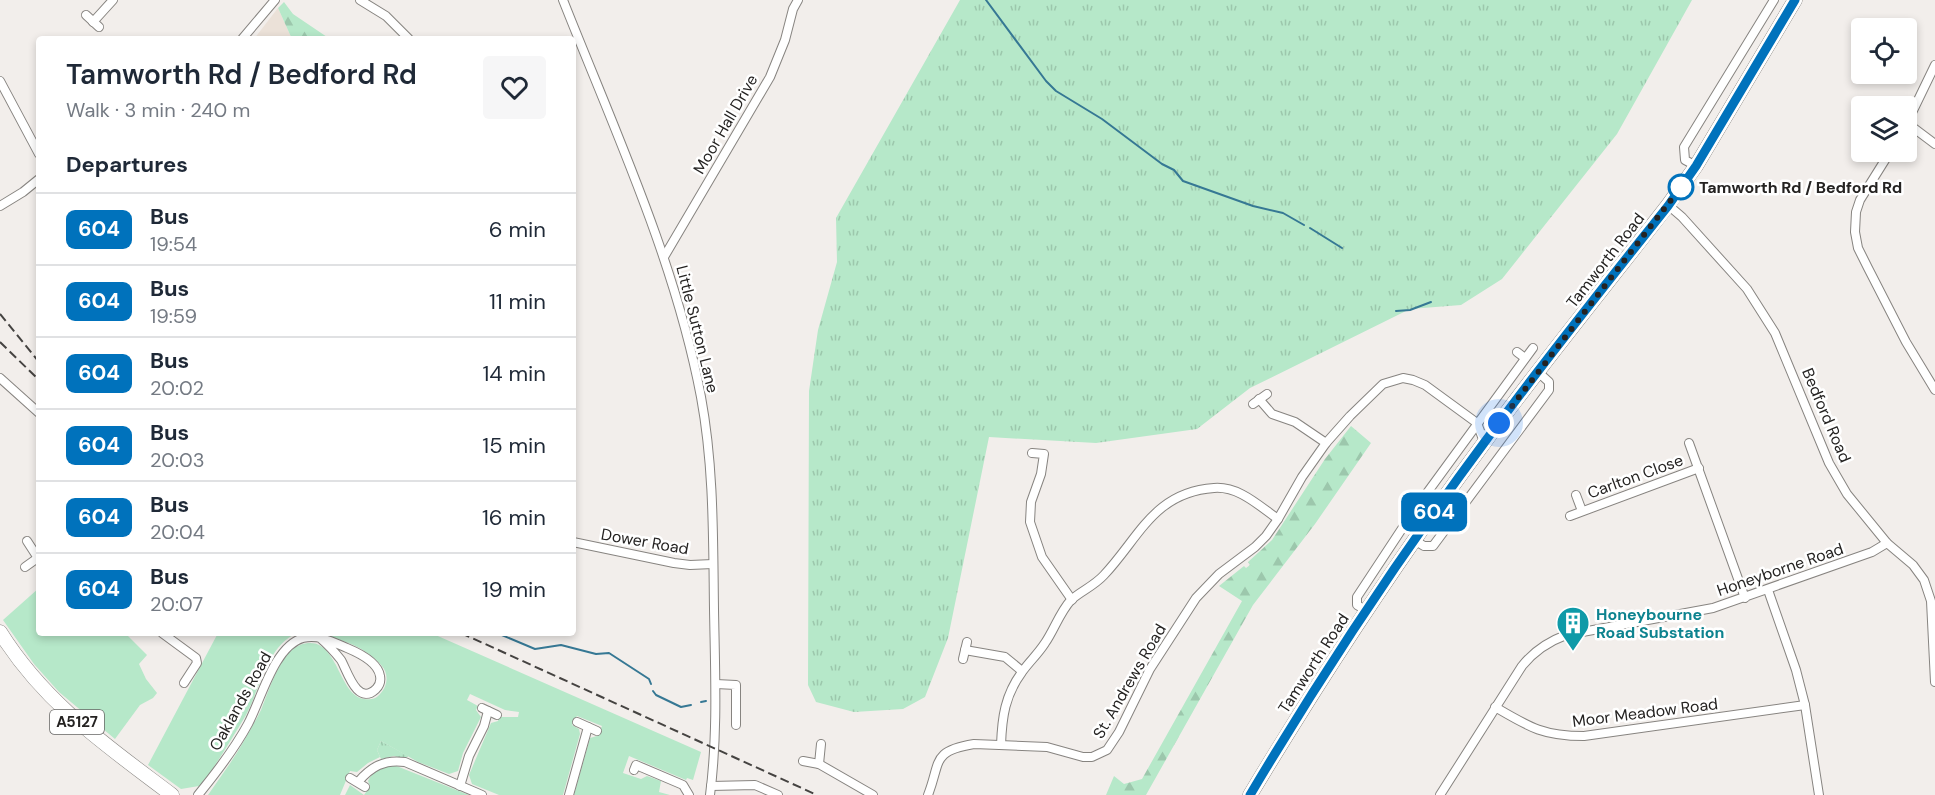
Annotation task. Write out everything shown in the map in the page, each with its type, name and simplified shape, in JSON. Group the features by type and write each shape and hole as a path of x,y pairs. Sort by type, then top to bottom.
{"main road":[{"name":"Tamworth Road","path":"1250,795 1300,712 1414,540 1484,442 1668,206 1696,166 1795,0"},
{"name":"A5127","path":"0,632 33,678 58,705 84,728 172,795"}],"street":[{"path":"86,15 96,25 113,0"},
{"path":"245,36 275,0"},
{"path":"360,0 386,16 406,36"},
{"name":"Little Sutton Lane","path":"563,0 664,257 701,398 711,474 716,684 710,790"},
{"name":"Moor Hall Drive","path":"664,257 770,77 798,0"},
{"path":"1696,166 1685,160 1684,147 1774,0"},
{"path":"1917,103 1935,65"},
{"path":"0,81 36,148"},
{"path":"1917,131 1935,144"},
{"path":"1884,162 1860,201 1856,212 1856,240 1906,342 1935,390"},
{"path":"0,206 36,181"},
{"name":"Bedford Road","path":"1668,206 1682,217 1759,305 1784,351 1829,463 1847,494 1887,543 1919,572 1930,594 1935,682"},
{"name":"Tamworth Road","path":"1366,611 1357,605 1357,597 1413,512 1533,348"},
{"path":"1517,352 1525,358"},
{"path":"1414,540 1424,546 1433,546 1549,390 1549,382 1538,372"},
{"path":"0,378 36,410"},
{"name":"St. Andrews Road","path":"928,795 936,765 946,752 954,748 974,744 1047,747 1083,757 1092,757 1107,750 1119,732 1150,669 1196,598 1220,574 1256,547 1278,519 1302,477 1326,443 1374,390 1392,380 1403,378 1413,380 1425,385 1477,423"},
{"path":"1260,399 1272,414 1295,422 1326,443"},
{"path":"1484,442 1477,423 1499,423"},
{"name":"Carlton Close","path":"1689,443 1745,598"},
{"path":"1032,453 1044,454 1041,474 1031,502 1030,522 1042,557 1072,600"},
{"name":"Carlton Close","path":"1569,516 1699,468"},
{"path":"1001,745 1004,708 1011,689 1022,671 1041,650 1072,600 1103,576 1150,516 1187,494 1204,489 1226,488 1236,490 1278,519"},
{"name":"Carlton Close","path":"1576,495 1582,511"},
{"path":"27,541 36,555"},
{"name":"Dower Road","path":"576,543 674,564 690,566 713,564"},
{"name":"Honeyborne Road","path":"1445,793 1495,707 1530,655 1549,641 1566,635 1713,608 1872,552 1887,543"},
{"path":"25,567 36,559"},
{"path":"1768,590 1806,705 1819,795"},
{"path":"166,636 196,658 197,663 184,683"},
{"path":"319,637 366,656 380,674 381,680 377,688 370,693 356,689 338,656 319,637"},
{"name":"Oaklands Road","path":"198,795 218,771 238,740 277,662 286,650 304,638 319,637"},
{"path":"965,650 1005,657 1022,671"},
{"path":"716,684 736,685 736,725"},
{"name":"Moor Meadow Road","path":"1495,707 1545,733 1584,736 1806,705"},
{"path":"460,786 469,756 484,726 485,710 497,715"},
{"path":"569,795 592,729 577,722"},
{"path":"819,764 821,744"},
{"path":"358,782 373,767 394,760 405,762 482,795"},
{"path":"803,761 819,764 873,795"},
{"path":"634,770 636,765 683,785 689,795"},
{"path":"710,790 755,785 778,795"}],"shaded area":[{"path":"278,8 291,36 256,36"}],"green space":[{"path":"960,0 1692,0 1617,134 1502,279 1461,305 1410,309 1250,388 1197,429 1096,443 989,437 948,638 925,697 903,709 854,712 816,702 808,685 809,391 818,330 837,262 836,218"},
{"path":"284,2 293,14 326,36 291,36 278,8"},
{"path":"1351,426 1371,443 1315,524 1253,605 1146,795 1106,795 1114,776 1124,784 1142,779 1242,601 1219,586 1244,566 1246,568 1250,565 1248,562 1272,540 1325,459"},
{"path":"36,591 36,636 128,636 147,655 139,664 146,679 157,693 140,705 115,739 59,692 34,664 3,620"},
{"path":"216,636 292,636 278,648 271,658 246,715 206,779 199,786 181,789 148,765"},
{"path":"328,636 438,636 701,752 693,780 687,778 686,780 629,756 623,773 641,779 647,776 661,781 659,792 670,795 574,795 590,738 597,736 602,726 577,716 572,725 579,729 580,734 563,795 499,795 472,784 469,775 491,723 498,721 499,717 518,717 519,712 505,710 470,694 467,700 478,706 476,710 481,717 463,753 458,771 449,774 418,762 381,741 377,750 380,757 357,772 350,771 340,795 208,795 244,742 281,664 293,649 300,645 313,643 322,647 330,655 355,695 371,699 383,691 386,680 381,665 352,644"},
{"path":"381,741 408,756 405,759 394,756 381,759 377,750"},
{"path":"394,765 469,795 364,795 370,786 368,781 375,772"},
{"path":"350,785 364,795 345,795"}],"waterway":[{"path":"986,0 1046,81 1056,91 1102,119 1162,164 1174,170 1183,181 1253,206 1283,213 1304,225"},
{"path":"1310,228 1342,248"},
{"path":"1396,311 1410,310 1431,302"},
{"path":"504,636 535,649 561,645 596,654 609,653 649,679 651,684"},
{"path":"653,691 656,695 681,707 691,705"},
{"path":"701,702 706,701"}],"railway":[{"path":"0,314 36,358"},
{"path":"0,342 36,377"},
{"path":"468,636 817,795"}],"bus line":[{"name":"604","path":"1250,795 1300,712 1414,540 1484,442 1668,206 1696,166 1795,0"}],"place":[{"name":"Tamworth Rd / Bedford Rd","path":"1681,187"},
{"name":"Honeybourne Road Substation","path":"1573,652"}],"route":[{"path":"1499,423 1681,187"}]}
